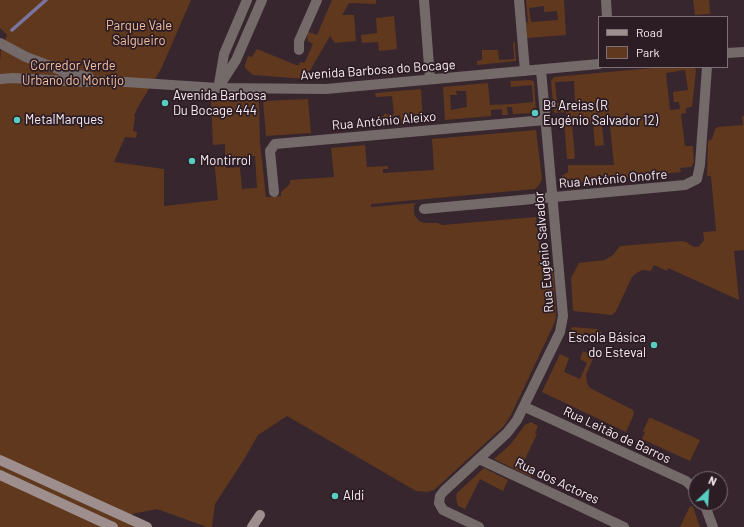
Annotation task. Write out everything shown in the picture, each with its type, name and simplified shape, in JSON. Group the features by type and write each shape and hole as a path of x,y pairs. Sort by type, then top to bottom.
{"main road":[{"path":"0,460 148,527"},
{"path":"0,475 113,527"},
{"path":"252,527 260,515 257,527"}],"street":[{"path":"218,88 224,54 247,0"},
{"path":"218,88 236,60 262,0"},
{"path":"299,50 299,41 317,0"},
{"path":"424,0 430,80"},
{"path":"519,0 525,71"},
{"path":"606,0 607,16"},
{"name":"Avenida Barbosa do Bocage","path":"0,43 26,57 49,66 110,81"},
{"path":"728,53 744,52"},
{"name":"Avenida Barbosa do Bocage","path":"0,79 13,78 80,82 110,81 218,88 326,89 598,64"},
{"name":"Rua António Onofre","path":"424,210 685,185 697,179 700,165 707,68"},
{"name":"Rua Eugénio Salvador","path":"479,527 443,510 439,503 440,496 449,486 508,433 517,420 560,332 563,316 541,70"},
{"name":"Rua António Aleixo","path":"274,192 270,151 275,144 545,120"},
{"name":"Rua Leitão de Barros","path":"525,406 688,483"},
{"name":"Rua dos Actores","path":"479,459 624,527"},
{"path":"707,511 713,527"}],"green space":[{"path":"0,0 191,0 161,69 134,116 133,131 137,132 136,138 125,137 114,162 164,169 164,206 218,200 214,158 225,159 226,168 240,167 242,189 257,188 255,156 225,158 225,144 213,145 211,101 259,101 260,143 266,197 281,196 281,192 290,184 290,180 334,177 331,148 365,145 367,167 388,166 388,169 383,169 383,173 434,170 432,139 536,130 542,179 535,189 371,204 371,207 416,203 414,205 414,212 419,221 424,223 438,223 442,225 536,217 541,266 553,266 556,314 555,322 511,415 504,426 434,490 427,492 416,491 287,416 258,435 215,504 212,527 207,527 157,509 132,514 134,527 0,527 0,62 1,49 7,35 0,28"},
{"path":"332,0 376,0 376,4 349,3 342,15 354,15 356,41 335,43 330,36 305,79 253,75 245,68 248,56 252,57 257,49 296,65 299,65 300,62 305,62 313,44 308,41 308,32 317,35"},
{"path":"526,0 564,0 566,35 527,38 526,23 528,22","holes":["544,6 544,12 557,11 558,20 531,22 529,8"]},
{"path":"693,0 709,0 710,14 695,15"},
{"path":"394,16 397,49 379,51 378,42 362,43 361,35 377,33 376,18"},
{"path":"515,42 516,61 477,65 477,61 482,60 482,50 498,50 499,60 514,59 513,43"},
{"path":"653,68 695,68 696,71 692,106 686,108 686,113 681,114 685,146 693,146 694,162 691,167 680,168 681,172 566,184 562,181 562,176 568,172 568,165 614,165 609,116 597,117 598,124 602,124 604,145 595,146 593,124 572,124 575,156 574,159 567,159 564,119 567,119 566,112 554,113 551,81 554,77","holes":["685,70 688,90 673,92 674,102 679,102 680,109 670,110 666,73","574,81 575,102 557,103 555,82"]},
{"path":"531,80 534,82 536,111 533,113 513,114 512,107 507,107 508,115 502,115 502,109 491,110 491,116 445,120 443,87 488,83 490,105 533,102 532,85 511,87 510,81","holes":["456,91 466,91 467,107 451,110 450,95 457,95"]},
{"path":"421,89 423,122 401,125 400,115 394,116 394,119 386,120 386,126 378,126 377,117 384,116 384,114 394,114 392,96 376,97 375,93"},
{"path":"308,99 311,133 266,136 263,101"},
{"path":"742,116 744,116 744,250 734,251 739,300 668,268 667,271 654,265 651,271 642,270 632,277 616,311 612,315 573,311 571,278 579,263 605,260 613,255 620,246 682,241 694,247 698,247 704,239 703,232 716,231 711,176 707,176 708,141 712,139 715,129 718,127 743,125"},
{"path":"572,327 597,329 602,333 603,337 602,339 585,332 580,343 568,337"},
{"path":"583,351 594,356 586,375 587,383 590,388 633,410 634,414 626,432 542,392 560,354 569,358 564,372 580,379 587,363 580,359"},
{"path":"649,418 700,440 690,461 642,439 645,432 643,431"},
{"path":"531,422 538,426 535,433 537,434 524,461 536,467 531,477 494,459 510,445 525,425"},
{"path":"484,468 508,480 503,491 480,479 465,509 458,506 456,498 457,493"},
{"path":"688,510 694,511 700,527 680,527"}],"waterway":[{"path":"12,30 46,0"}],"place":[{"name":"Avenida Barbosa Du Bocage 444","path":"165,103"},
{"name":"Bº Areias (R Eugénio Salvador 12)","path":"535,113"},
{"name":"MetalMarques","path":"17,120"},
{"name":"Montirrol","path":"192,161"},
{"name":"Escola Básica do Esteval","path":"654,345"},
{"name":"Aldi","path":"335,496"}],"park label":[{"name":"Parque Vale Salgueiro","path":"139,34"},
{"name":"Corredor Verde Urbano do Montijo","path":"73,74"}]}
